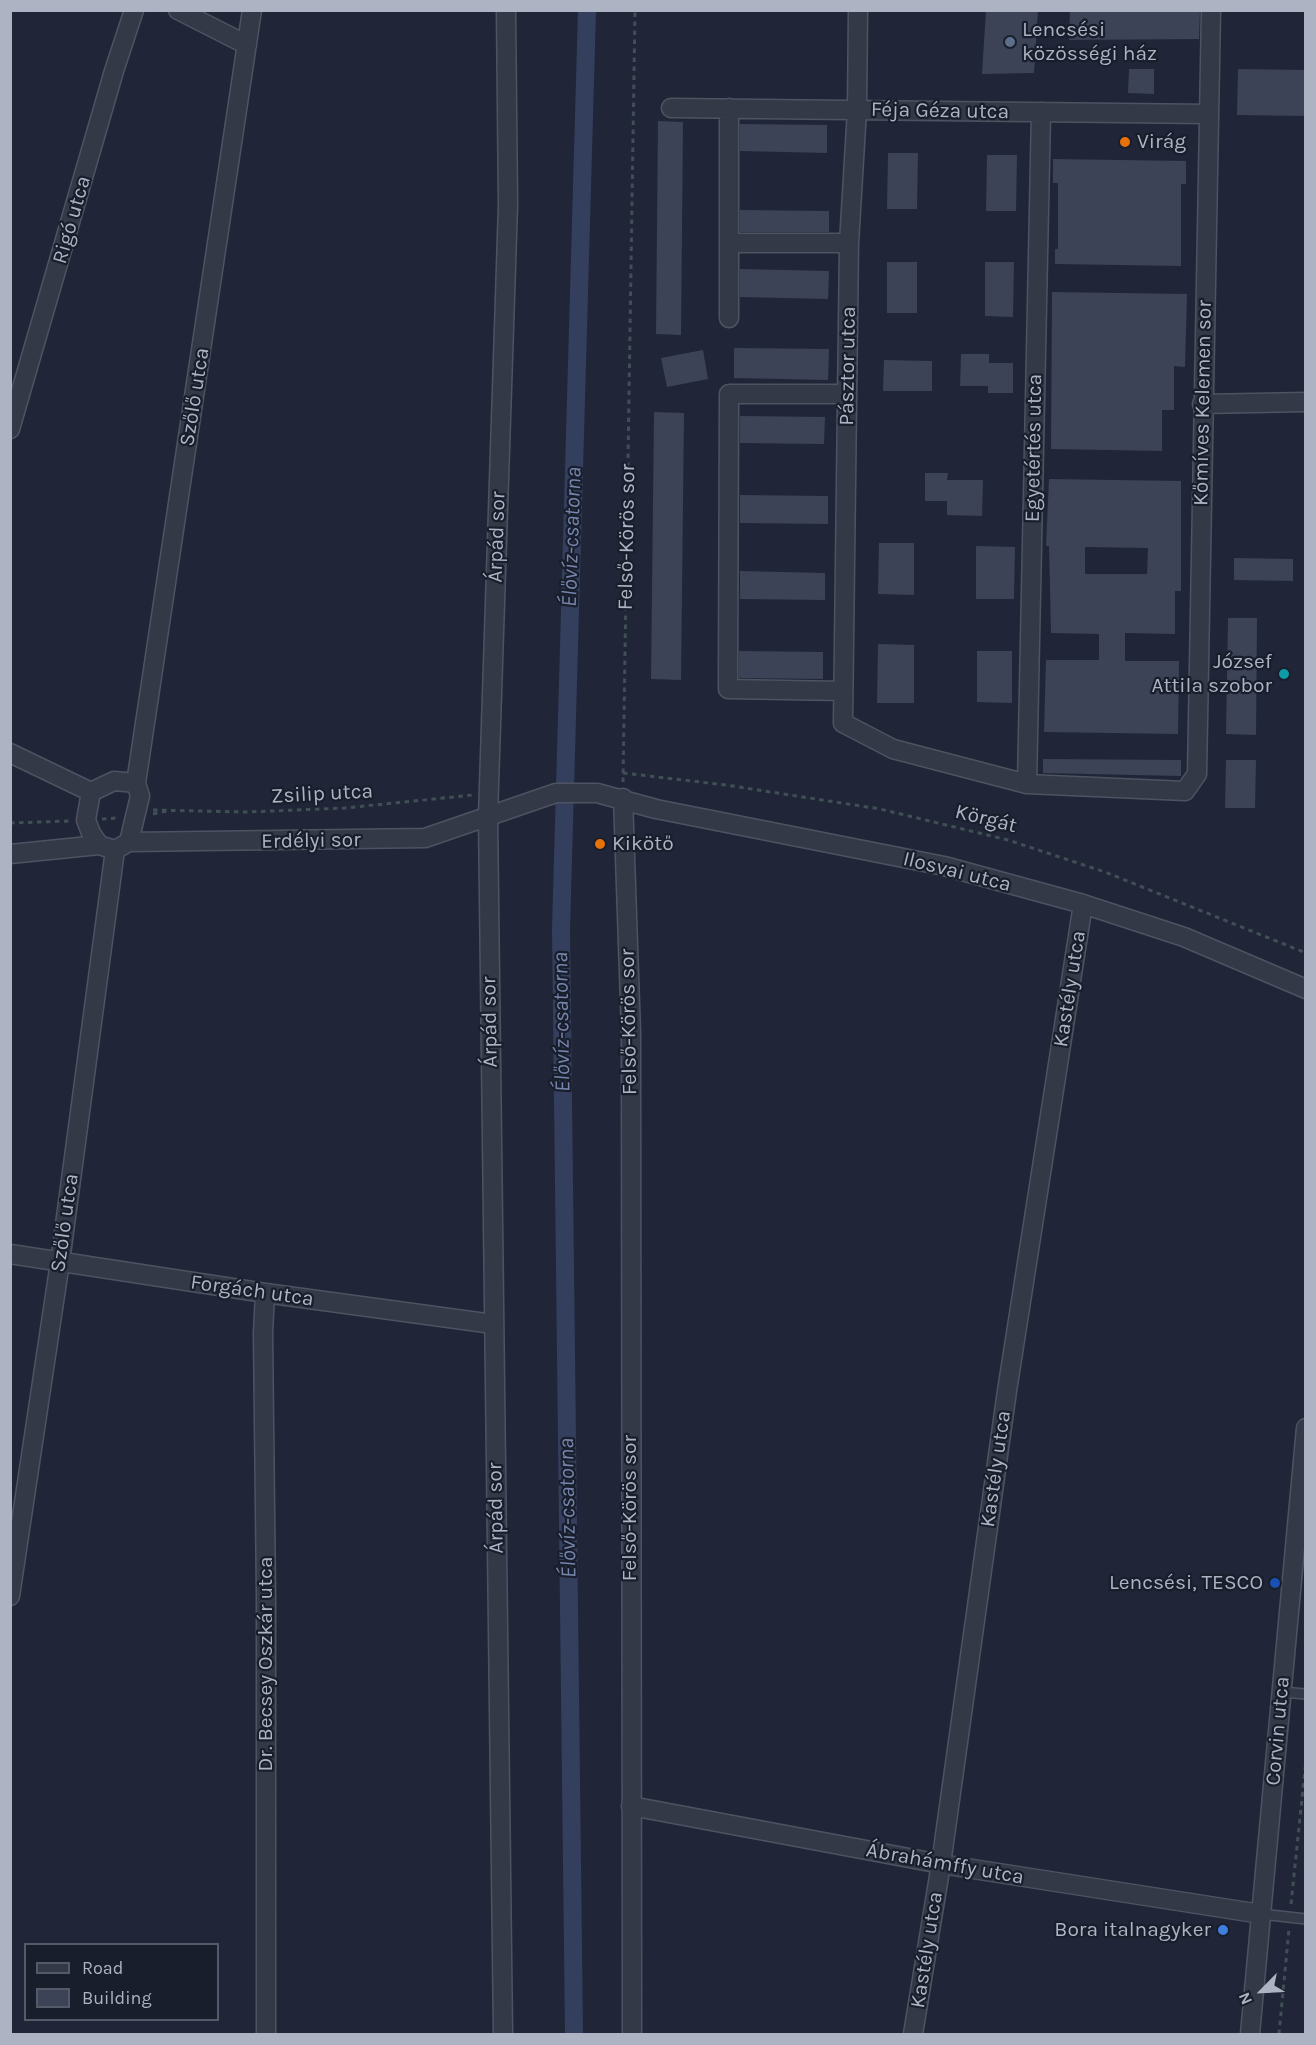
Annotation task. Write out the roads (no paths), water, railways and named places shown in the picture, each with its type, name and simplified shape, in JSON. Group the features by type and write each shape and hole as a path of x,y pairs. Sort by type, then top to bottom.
{"street":[{"name":"Rigó utca","path":"10,429 114,71 134,10"},
{"path":"178,10 247,45"},
{"name":"Szőlő utca","path":"10,1596 60,1262 114,846 134,817 140,796 136,783 252,10"},
{"name":"Árpád sor","path":"503,2034 488,816 508,204 506,10"},
{"name":"Pásztor utca","path":"858,10 857,110 849,243 843,723 893,749 1027,784"},
{"name":"Kőmíves Kelemen sor","path":"1027,784 1185,791 1197,774 1211,10"},
{"name":"Féja Géza utca","path":"671,108 1209,114"},
{"path":"729,108 729,318"},
{"name":"Egyetértés utca","path":"1027,784 1041,112"},
{"path":"729,243 849,243"},
{"path":"843,691 728,689 729,394 847,394"},
{"path":"1202,404 1305,402"},
{"path":"10,753 91,792"},
{"path":"91,792 114,781 136,783"},
{"path":"91,792 86,820 91,833 114,846"},
{"name":"Erdélyi sor","path":"10,854 114,846 425,838 556,793"},
{"name":"Ilosvai utca","path":"556,793 597,793 656,809 944,866 1083,904 1184,937 1305,989"},
{"name":"Felső-Körös sor","path":"622,798 630,1033 632,2034"},
{"name":"Kastély utca","path":"914,2034 941,1864 1007,1391 1083,904"},
{"name":"Forgách utca","path":"10,1254 265,1293 493,1324"},
{"name":"Dr. Becsey Oszkár utca","path":"265,1293 263,1333 267,1620 266,2034"},
{"name":"Corvin utca","path":"1250,2034 1305,1428"},
{"name":"Ábrahámffy utca","path":"631,1806 941,1864 1261,1914"}],"lane":[{"path":"1281,1692 1305,1694"},
{"path":"1261,1914 1305,1919"}],"waterway":[{"name":"Élővíz-csatorna","path":"574,2034 561,929 587,10"}],"place":[{"name":"Lencsési közösségi ház","path":"1010,42"},
{"name":"Virág","path":"1125,142"},
{"name":"József Attila szobor","path":"1284,674"},
{"name":"Kikötő","path":"600,844"},
{"name":"Lencsési, TESCO","path":"1275,1583"},
{"name":"Bora italnagyker","path":"1223,1930"}]}
